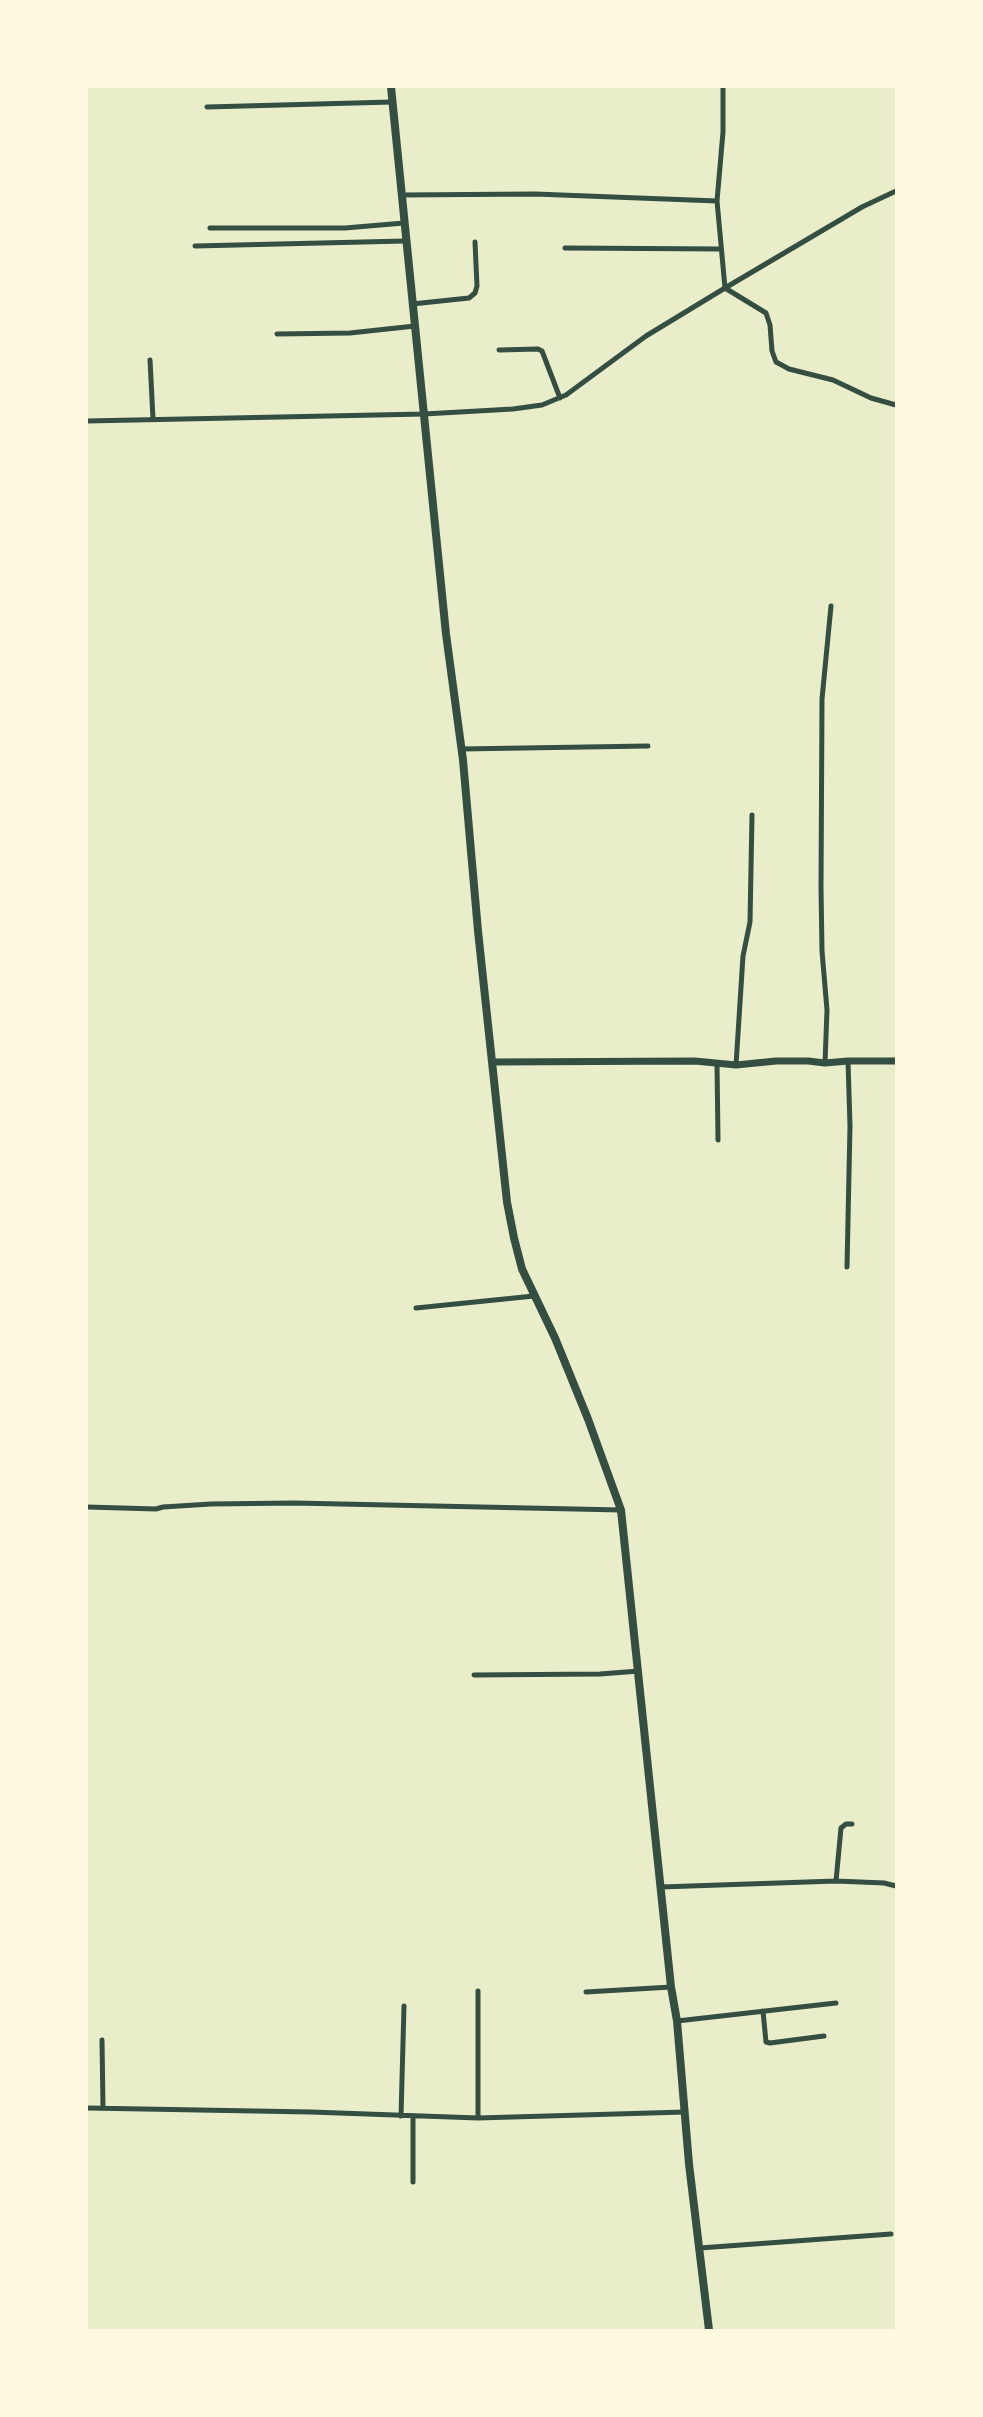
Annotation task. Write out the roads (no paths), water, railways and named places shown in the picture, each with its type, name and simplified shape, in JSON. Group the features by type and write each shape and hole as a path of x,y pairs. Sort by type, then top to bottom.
{"highway":[{"path":"391,87 446,634 461,749 509,1211 518,1256 588,1419 621,1510 709,2330"}],"street":[{"path":"723,87 723,132 717,201 726,288"},
{"path":"207,107 392,102"},
{"path":"87,421 424,414 529,408 566,395 646,336 862,207 896,191"},
{"path":"401,195 535,194 717,201"},
{"path":"210,228 345,228 404,223"},
{"path":"195,246 405,241"},
{"path":"412,304 469,298 475,293 477,286 475,242"},
{"path":"566,248 721,249"},
{"path":"726,288 766,313 776,362 789,369 833,380 870,398 896,405"},
{"path":"277,334 350,333 414,326"},
{"path":"499,350 538,349 542,351 560,398"},
{"path":"150,360 153,419"},
{"path":"825,1064 827,1011 820,888 822,699 831,606"},
{"path":"461,749 648,746"},
{"path":"736,1065 743,956 750,922 752,815"},
{"path":"493,1062 695,1061 736,1065 776,1061 808,1061 825,1064 848,1061 896,1061"},
{"path":"848,1061 850,1126 848,1267"},
{"path":"717,1064 718,1140"},
{"path":"416,1308 534,1296"},
{"path":"87,1507 156,1509 211,1504 294,1503 621,1510"},
{"path":"474,1675 639,1671"},
{"path":"836,1881 840,1828 846,1824 852,1824"},
{"path":"661,1887 836,1881 884,1883 896,1886"},
{"path":"586,1992 671,1987"},
{"path":"478,1991 478,2118"},
{"path":"677,2021 836,2003"},
{"path":"401,2116 404,2006"},
{"path":"763,2011 766,2042 824,2036"},
{"path":"102,2040 103,2108"},
{"path":"87,2108 478,2118 685,2112"},
{"path":"413,2117 413,2182"},
{"path":"700,2248 891,2234"}]}
